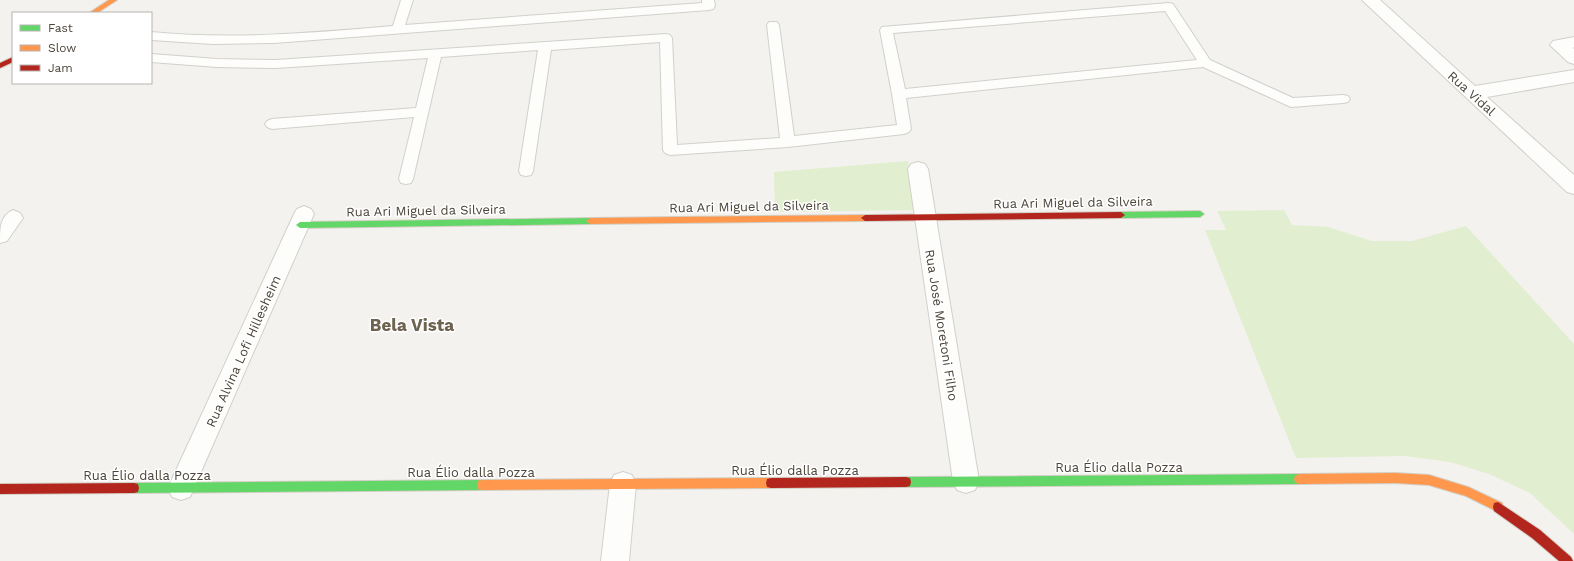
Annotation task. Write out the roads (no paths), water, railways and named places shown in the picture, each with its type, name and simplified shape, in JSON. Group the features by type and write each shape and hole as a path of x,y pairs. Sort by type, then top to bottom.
{"street":[{"path":"94,12 114,0"},
{"name":"Rua Vidal","path":"1370,0 1574,186"},
{"path":"1574,42 1559,45 1574,58"},
{"path":"0,66 12,60"},
{"path":"1472,93 1574,76"},
{"name":"Rua José Moretoni Filho","path":"918,169 966,481"},
{"name":"Rua Ari Miguel da Silveira","path":"302,220 1200,214"},
{"path":"0,235 13,218"},
{"name":"Rua Alvina Lofi Hillesheim","path":"181,488 302,220"},
{"name":"Rua Élio dalla Pozza","path":"0,489 1395,478 1427,480 1451,485 1489,502 1515,517 1546,542 1566,561"},
{"path":"615,561 623,484"}],"lane":[{"path":"398,29 407,0"},
{"path":"152,36 181,40 327,37 398,29 709,6 708,0"},
{"path":"152,58 217,63 276,64 666,38 670,150 788,142 904,129 900,94 886,30 1169,7 1205,63"},
{"path":"773,25 788,142"},
{"path":"526,171 545,47"},
{"path":"406,179 436,53"},
{"path":"900,94 1205,63 1291,103 1343,100"},
{"path":"272,124 422,112"}],"district":[{"name":"Bela Vista","path":"412,325"}]}
